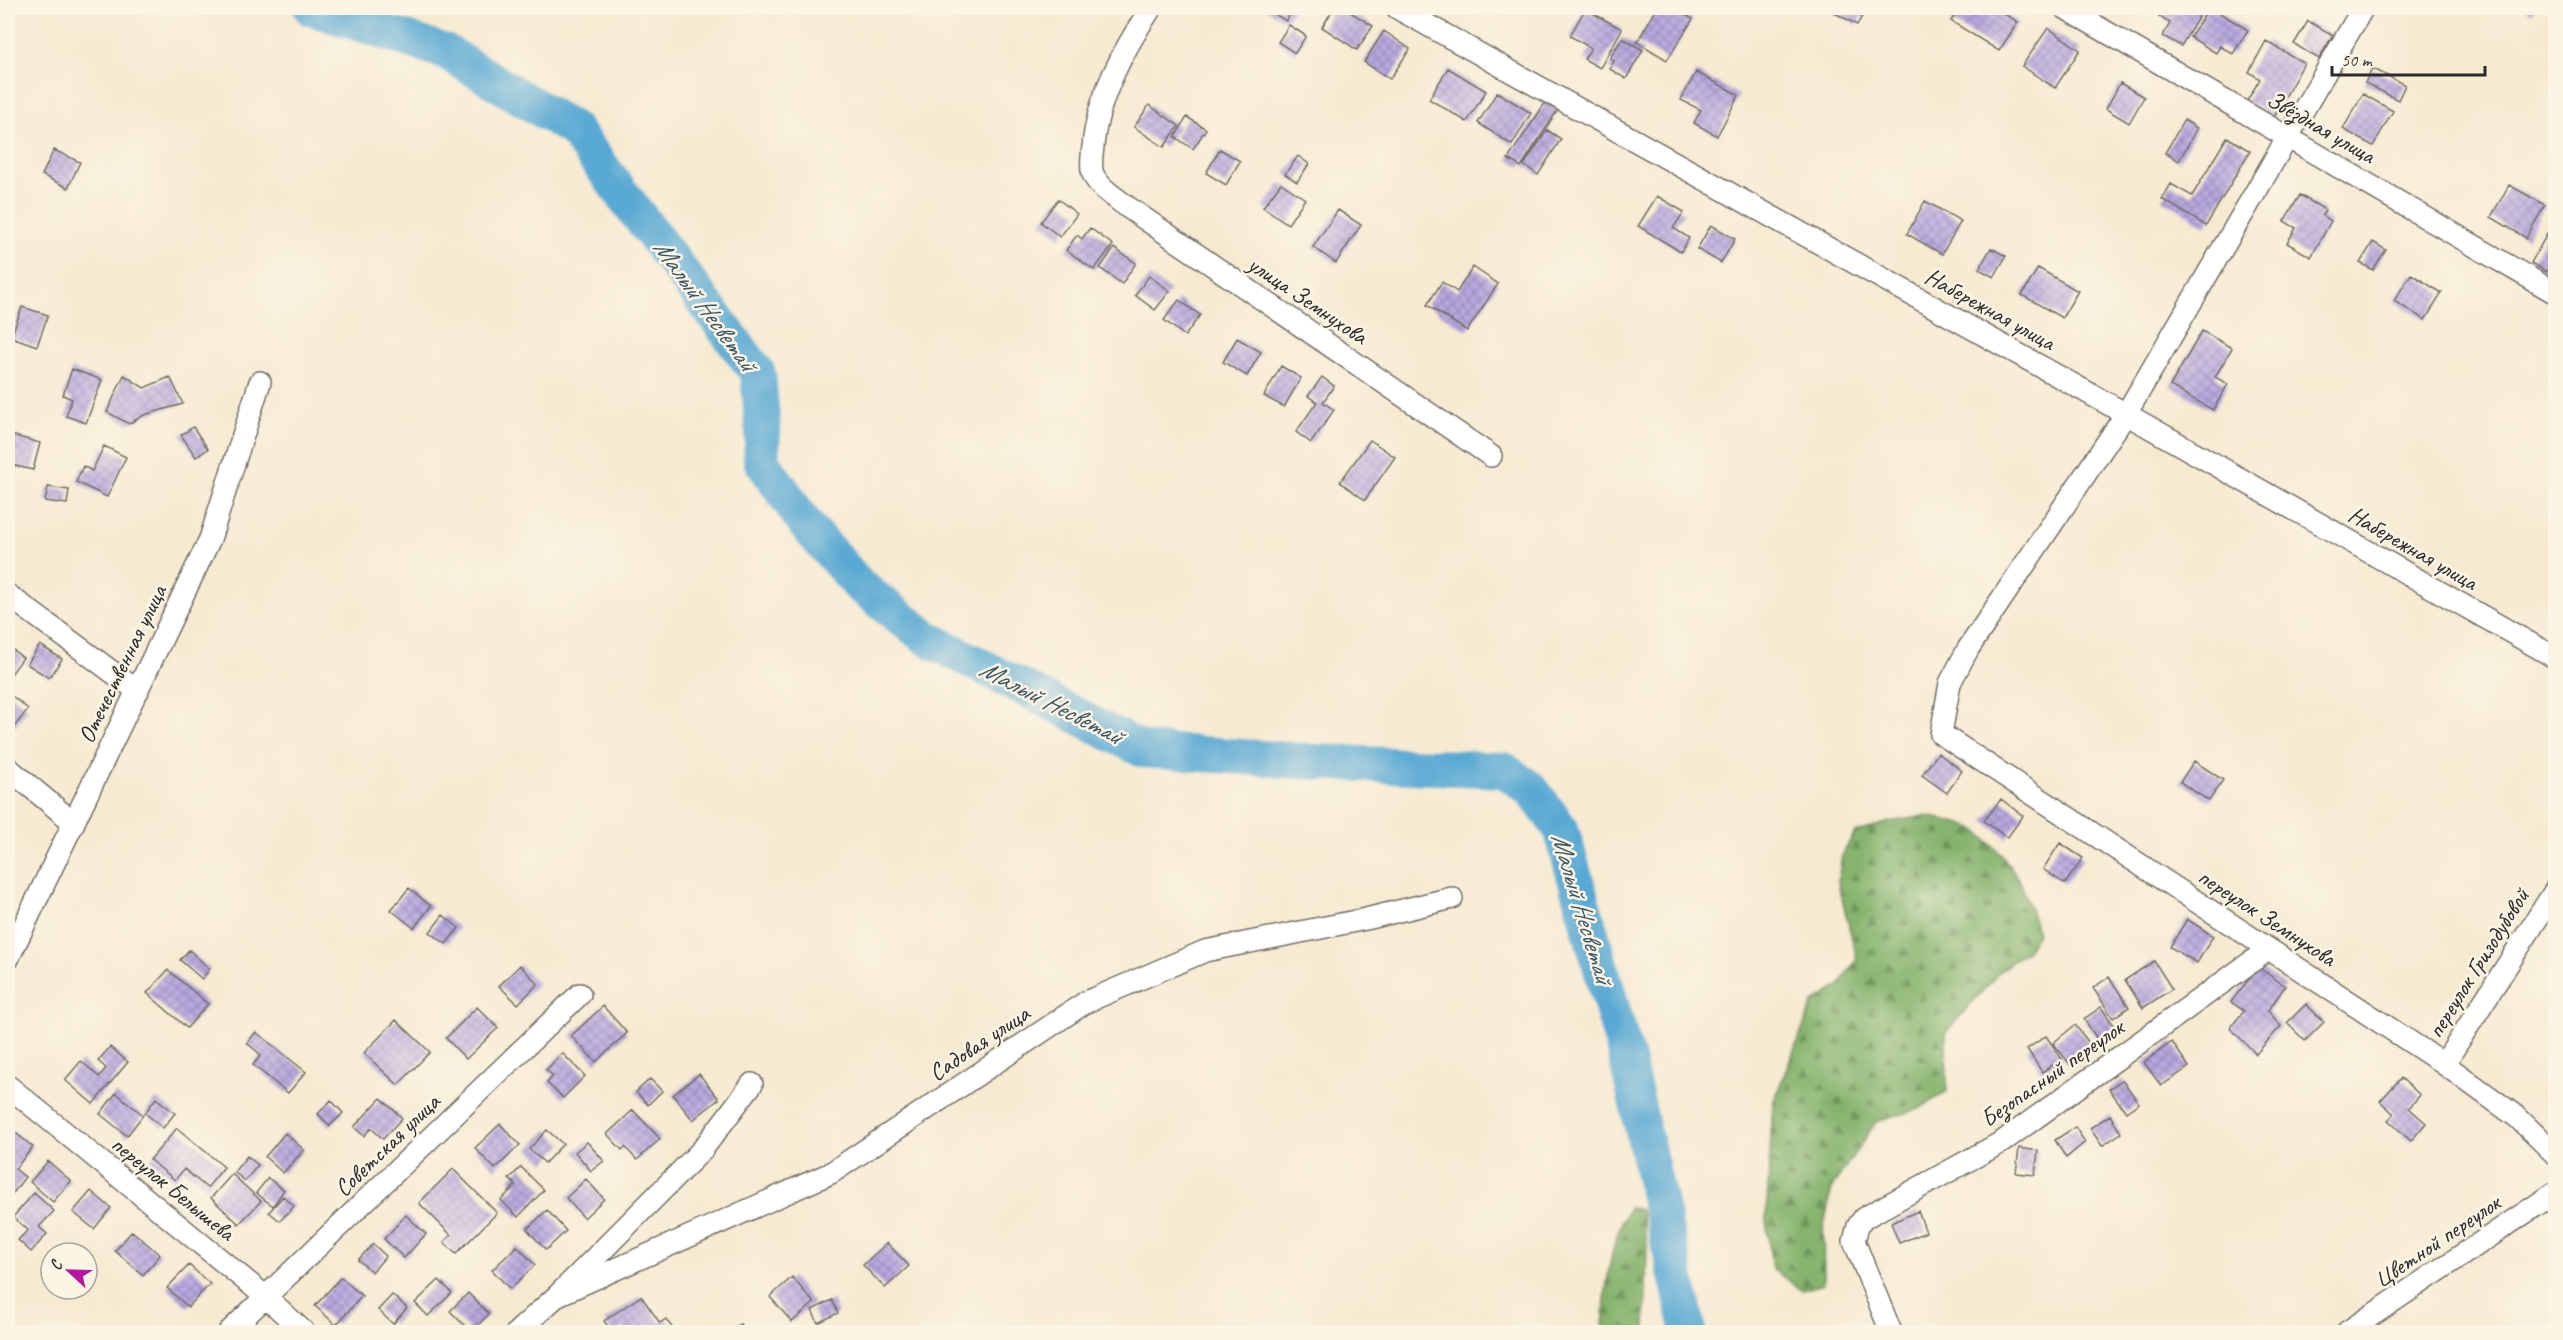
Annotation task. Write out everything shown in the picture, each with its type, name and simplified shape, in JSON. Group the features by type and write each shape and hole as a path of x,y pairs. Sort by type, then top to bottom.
{"street":[{"name":"улица Земнухова","path":"1151,8 1130,41 1102,100 1095,127 1092,159 1092,172 1098,183 1126,206 1491,456"},
{"name":"Набережная улица","path":"1397,8 2126,414 2556,658"},
{"name":"Звёздная улица","path":"2065,8 2552,291"},
{"path":"2126,414 2363,8"},
{"name":"Отечественная улица","path":"8,959 210,539 260,382"},
{"name":"переулок Земнухова","path":"2126,414 1968,649 1950,683 1941,734 2444,1064 2517,1117 2556,1155"},
{"path":"8,595 138,690"},
{"path":"8,768 74,823"},
{"name":"переулок Гризодубовой","path":"2444,1064 2556,889"},
{"name":"Садовая улица","path":"558,1294 831,1173 1086,1002 1205,951 1366,920 1452,898"},
{"name":"Безопасный переулок","path":"1891,1332 1854,1241 1858,1226 1864,1218 2002,1142 2269,949"},
{"name":"Советская улица","path":"229,1332 580,994"},
{"name":"Садовая улица","path":"517,1332 702,1150 752,1084"},
{"name":"переулок Белышева","path":"8,1086 266,1297 304,1332"},
{"name":"Цветной переулок","path":"2348,1332 2556,1192"}],"green space":[{"path":"1925,816 1974,828 2002,855 2021,883 2038,933 2026,951 2002,969 1946,1032 1947,1091 1919,1109 1876,1122 1832,1187 1823,1230 1824,1284 1802,1290 1772,1269 1766,1220 1773,1103 1813,1003 1839,986 1857,959 1838,882 1842,854 1855,833 1889,822"},
{"path":"1630,1207 1641,1210 1647,1244 1645,1332 1603,1332 1609,1268 1617,1235"}],"building":[{"path":"1265,8 1294,8 1286,21"},
{"path":"1334,8 1344,8 1373,26 1357,50 1322,27"},
{"path":"1657,8 1674,8 1693,19 1667,60 1637,42"},
{"path":"1826,8 1867,8 1857,25"},
{"path":"1959,8 1994,8 2018,22 1999,51 1951,21"},
{"path":"2165,8 2204,8 2181,46 2163,36 2170,23 2159,16"},
{"path":"2209,8 2248,30 2233,54 2220,46 2216,53 2190,37"},
{"path":"2522,8 2535,8 2531,13"},
{"path":"1585,9 1622,29 1600,68 1584,59 1591,48 1570,36"},
{"path":"2308,21 2333,35 2319,59 2294,44"},
{"path":"1289,25 1306,36 1295,53 1278,42"},
{"path":"2048,28 2080,50 2055,88 2022,66"},
{"path":"1384,31 1410,49 1390,79 1364,62"},
{"path":"1622,38 1643,50 1626,79 1610,69 1614,61 1610,58"},
{"path":"2266,41 2304,63 2274,117 2247,101 2260,79 2249,72"},
{"path":"1448,68 1486,91 1467,122 1429,99"},
{"path":"2372,68 2405,85 2398,100 2365,83"},
{"path":"1696,72 1739,95 1717,136 1694,123 1701,110 1681,100"},
{"path":"2120,83 2144,97 2129,123 2106,109"},
{"path":"1497,92 1531,113 1512,145 1478,123"},
{"path":"2363,94 2393,111 2373,146 2343,129"},
{"path":"1547,100 1559,108 1521,167 1508,159"},
{"path":"1149,105 1179,126 1164,147 1134,127"},
{"path":"1187,117 1206,129 1193,149 1175,137"},
{"path":"2184,120 2197,128 2179,161 2165,153"},
{"path":"1547,130 1561,139 1538,175 1524,165"},
{"path":"2227,137 2250,151 2206,226 2162,199 2171,184 2192,196"},
{"path":"1220,149 1240,161 1226,185 1206,173"},
{"path":"54,150 80,162 68,188 42,175"},
{"path":"1298,156 1309,164 1297,182 1285,174"},
{"path":"1281,183 1305,199 1288,224 1263,207"},
{"path":"2509,185 2545,205 2526,238 2491,217"},
{"path":"2300,195 2325,210 2322,215 2331,221 2311,257 2287,243 2296,228 2284,221"},
{"path":"1657,196 1684,212 1673,228 1689,238 1681,252 1638,226"},
{"path":"1058,199 1077,214 1060,237 1041,222"},
{"path":"1925,201 1961,221 1942,254 1907,234"},
{"path":"1338,210 1361,225 1336,263 1313,247"},
{"path":"2556,218 2556,256 2547,272 2531,263"},
{"path":"1711,225 1735,239 1721,263 1697,249"},
{"path":"1090,228 1113,245 1094,270 1066,250 1077,235 1082,239"},
{"path":"2373,242 2386,250 2373,270 2360,263"},
{"path":"1114,248 1136,263 1122,284 1100,268"},
{"path":"1991,248 2006,256 1994,277 1979,269"},
{"path":"1473,267 1498,284 1467,331 1427,305 1442,282 1457,292"},
{"path":"2038,268 2078,291 2062,318 2022,295"},
{"path":"2411,274 2442,293 2425,320 2394,301"},
{"path":"1149,276 1170,291 1155,310 1135,295"},
{"path":"1179,300 1200,315 1185,336 1164,320"},
{"path":"22,307 48,315 37,346 11,337"},
{"path":"2202,331 2232,348 2215,377 2228,384 2213,410 2170,386"},
{"path":"1237,338 1261,352 1247,376 1223,362"},
{"path":"1281,366 1301,378 1284,407 1264,396"},
{"path":"72,369 102,380 86,423 66,416 72,399 63,395"},
{"path":"124,375 144,388 170,377 183,404 144,415 129,424 107,412"},
{"path":"1322,377 1334,386 1323,402 1334,410 1311,443 1296,432 1317,402 1308,396"},
{"path":"193,427 208,449 196,457 181,435"},
{"path":"11,435 40,443 33,470 8,464"},
{"path":"1370,440 1395,457 1365,500 1340,482"},
{"path":"104,446 126,457 107,497 76,482 83,466 92,471"},
{"path":"48,487 69,490 67,504 45,501"},
{"path":"40,645 62,659 49,678 27,664"},
{"path":"8,646 23,658 11,674 8,672"},
{"path":"8,693 28,709 12,730 8,727"},
{"path":"1938,753 1962,771 1947,793 1922,775"},
{"path":"2194,761 2223,780 2209,801 2180,782"},
{"path":"2001,799 2023,816 2007,838 1984,821"},
{"path":"2060,843 2083,858 2065,884 2043,869"},
{"path":"409,888 431,906 414,928 391,910"},
{"path":"443,915 459,928 446,944 430,932"},
{"path":"2187,919 2213,936 2197,963 2170,947"},
{"path":"189,950 210,969 202,979 180,960"},
{"path":"2154,961 2172,989 2143,1008 2125,980"},
{"path":"520,965 538,984 518,1004 499,986"},
{"path":"2258,967 2285,986 2268,1011 2281,1026 2256,1054 2230,1028 2244,1011 2231,1002"},
{"path":"168,970 208,1004 187,1028 147,993"},
{"path":"2109,977 2129,1007 2113,1018 2093,988"},
{"path":"2306,1004 2324,1022 2305,1041 2287,1023"},
{"path":"603,1006 627,1033 596,1062 571,1036"},
{"path":"477,1007 498,1028 466,1059 446,1038"},
{"path":"2101,1007 2117,1030 2099,1042 2084,1019"},
{"path":"396,1020 430,1052 398,1085 364,1053"},
{"path":"2075,1025 2094,1049 2072,1067 2053,1043"},
{"path":"256,1032 306,1072 288,1093 253,1065 261,1055 247,1043"},
{"path":"2046,1036 2062,1059 2042,1072 2027,1049"},
{"path":"2172,1042 2189,1067 2161,1086 2144,1062"},
{"path":"110,1047 128,1062 93,1104 65,1080 81,1061 99,1077 106,1068 98,1061"},
{"path":"562,1053 585,1076 563,1098 547,1083 553,1076 546,1070"},
{"path":"699,1074 719,1099 693,1120 673,1095"},
{"path":"2401,1078 2420,1095 2409,1108 2426,1123 2411,1141 2388,1120 2394,1114 2380,1101"},
{"path":"650,1079 662,1091 648,1105 636,1092"},
{"path":"2122,1080 2139,1103 2126,1112 2109,1089"},
{"path":"116,1093 143,1115 127,1136 100,1114"},
{"path":"156,1098 175,1113 163,1128 145,1113"},
{"path":"381,1098 402,1118 383,1139 371,1128 364,1136 354,1127"},
{"path":"331,1100 343,1113 330,1126 318,1114"},
{"path":"633,1110 660,1139 637,1160 625,1147 622,1150 607,1134"},
{"path":"2110,1115 2121,1133 2102,1146 2090,1128"},
{"path":"500,1124 520,1145 495,1169 475,1148"},
{"path":"2075,1127 2085,1142 2066,1158 2055,1140"},
{"path":"177,1128 224,1167 207,1188 184,1169 175,1180 150,1160"},
{"path":"12,1130 33,1147 15,1169 25,1177 8,1200 8,1136"},
{"path":"547,1130 563,1144 545,1163 529,1149"},
{"path":"285,1133 304,1150 283,1173 265,1157"},
{"path":"587,1142 604,1161 591,1171 575,1152"},
{"path":"2019,1148 2038,1151 2035,1175 2016,1173"},
{"path":"247,1156 258,1165 245,1181 234,1172"},
{"path":"48,1161 71,1181 53,1202 30,1182"},
{"path":"521,1167 544,1190 518,1217 501,1200 516,1185 509,1179"},
{"path":"453,1169 497,1213 456,1254 444,1242 451,1235 419,1203"},
{"path":"232,1174 261,1201 239,1224 211,1198"},
{"path":"268,1178 284,1190 273,1206 256,1193"},
{"path":"586,1179 604,1199 584,1218 566,1198"},
{"path":"91,1191 111,1208 94,1229 73,1212"},
{"path":"34,1193 54,1211 39,1227 47,1234 31,1252 18,1240 28,1230 13,1217"},
{"path":"283,1196 294,1206 280,1221 269,1212"},
{"path":"547,1210 566,1231 546,1250 527,1229"},
{"path":"1918,1211 1926,1232 1899,1243 1891,1223"},
{"path":"406,1215 426,1234 404,1258 384,1239"},
{"path":"132,1231 160,1255 143,1275 115,1251"},
{"path":"887,1243 909,1266 885,1288 863,1265"},
{"path":"373,1244 386,1256 372,1272 358,1260"},
{"path":"517,1246 535,1265 510,1289 492,1270"},
{"path":"189,1265 210,1284 188,1307 167,1288"},
{"path":"341,1277 362,1296 336,1325 315,1306"},
{"path":"792,1277 814,1303 792,1322 770,1297"},
{"path":"439,1280 452,1293 428,1316 415,1303"},
{"path":"468,1293 489,1314 471,1332 450,1311"},
{"path":"392,1295 407,1308 393,1324 378,1310"},
{"path":"641,1296 660,1323 666,1319 675,1332 626,1332 624,1328 618,1332 612,1332 604,1321"},
{"path":"832,1300 838,1313 818,1323 812,1310"},
{"path":"740,1324 748,1332 730,1332"}],"waterway":[{"name":"Малый Несветай","path":"311,8 446,52 573,129 758,373 763,432 761,460 806,525 860,586 927,638 1143,750 1317,762 1504,770 1531,789 1561,829 1626,1056 1689,1332"}]}
